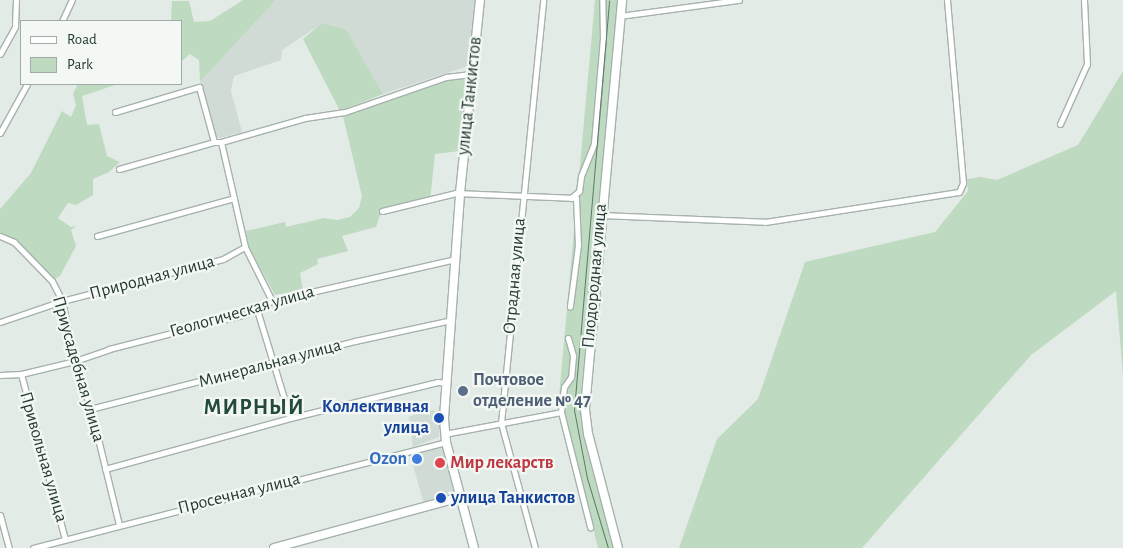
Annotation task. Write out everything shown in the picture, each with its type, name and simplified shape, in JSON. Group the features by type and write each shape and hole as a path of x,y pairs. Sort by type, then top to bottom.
{"main road":[{"name":"улица Танкистов","path":"474,548 445,438 446,383 460,193 480,0"},
{"name":"Плодородная улица","path":"618,548 590,442 584,408 622,0"},
{"path":"274,548 460,497"}],"street":[{"path":"0,54 15,27 16,0"},
{"path":"62,20 72,0"},
{"name":"Отрадная улица","path":"536,548 501,423 543,0"},
{"path":"570,306 578,245 574,198 579,191 581,176 594,143 603,39 602,0"},
{"path":"620,16 739,0"},
{"path":"601,215 766,222 954,193 962,189 947,0"},
{"path":"1060,124 1087,64 1084,0"},
{"path":"119,169 305,118 345,112 446,77 471,74"},
{"path":"0,133 27,85"},
{"path":"116,112 199,87 214,142"},
{"path":"221,142 245,247 272,301"},
{"path":"382,211 460,193 523,194 574,198"},
{"path":"97,236 234,198"},
{"name":"Приусадебная улица","path":"0,236 14,242 52,281 62,301 74,361 90,409 119,525"},
{"name":"Природная улица","path":"0,322 62,301 223,258 245,247"},
{"name":"Геологическая улица","path":"0,375 21,374 74,361 109,349 257,310 272,301 455,259"},
{"path":"257,310 275,363 290,418"},
{"name":"Минеральная улица","path":"90,409 451,320"},
{"path":"568,338 572,356 571,377 564,387 561,412 590,527"},
{"name":"Привольная улица","path":"21,374 66,539"},
{"path":"105,469 290,418 438,382 446,383"},
{"name":"Просечная улица","path":"33,548 501,423 561,412"},
{"path":"0,515 9,548"}],"shaded area":[{"path":"276,0 478,0 471,65 383,94 346,29 323,23 282,50 281,60 234,76 231,91 242,132 220,138 216,136 200,82"},
{"path":"425,410 441,411 439,437 413,447 409,417"},
{"path":"437,448 444,449 454,494 424,504 410,455"}],"green space":[{"path":"243,0 276,0 200,82 199,60 190,54 182,61 182,20 171,20 172,1 189,1 194,22 210,21"},
{"path":"595,0 618,0 580,404 583,430 614,548 598,548 564,412 558,407"},
{"path":"322,23 346,29 383,94 340,111 303,39"},
{"path":"1123,71 1123,375 1116,291 1031,355 862,548 679,548 717,439 758,399 805,262 935,232 968,191 967,179 981,177 997,180 1078,145"},
{"path":"462,76 467,78 468,83 460,151 435,154 430,201 380,215 376,227 342,236 348,251 317,259 318,264 300,273 303,290 275,295 249,247 246,231 285,222 286,227 324,218 337,220 350,217 359,208 362,196 343,116 384,99"},
{"path":"78,85 115,85 82,96 87,125 99,124 107,156 120,162 109,172 93,179 93,195 76,205 68,203 58,218 71,227 77,226 71,230 76,246 60,276 53,280 15,240 0,233 0,209 31,173 62,111 71,117 76,105 73,94"}],"tram line":[{"path":"608,548 587,478 574,410 609,0"}],"place":[{"name":"Почтовое отделение № 47","path":"463,391"},
{"name":"Коллективная улица","path":"439,418"},
{"name":"Ozon","path":"417,459"},
{"name":"Мир лекарств","path":"440,463"},
{"name":"улица Танкистов","path":"441,498"}],"district":[{"name":"МИРНЫЙ","path":"254,408"}]}
